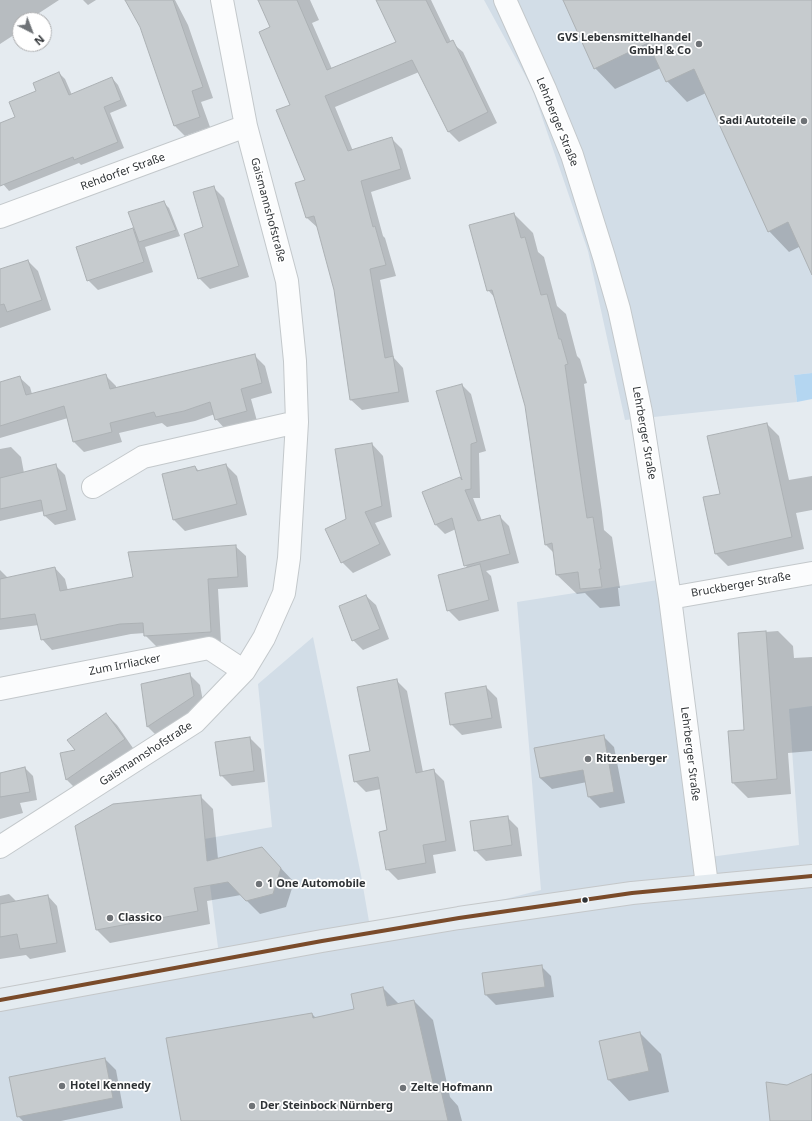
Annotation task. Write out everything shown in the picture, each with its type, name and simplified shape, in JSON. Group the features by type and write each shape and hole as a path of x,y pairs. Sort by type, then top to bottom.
{"main road":[{"path":"0,1000 322,941 458,918 632,893 812,876"}],"street":[{"name":"Gaismannshofstraße","path":"0,847 196,722 244,671 264,638 284,593 289,558 296,422 295,361 287,281 246,126 222,0"},
{"name":"Lehrberger Straße","path":"505,0 545,89 572,155 615,294 641,412 670,598 707,886"},
{"name":"Rehdorfer Straße","path":"0,217 246,126"},
{"path":"93,486 143,457 296,422"},
{"name":"Bruckberger Straße","path":"670,598 812,573"},
{"name":"Zum Irrliacker","path":"0,689 209,648 244,671"}],"shaded area":[{"path":"484,0 812,0 812,373 794,375 797,402 625,420 588,251 532,88"},
{"path":"812,373 812,399 797,402 794,375"},
{"path":"658,580 695,859 799,845 789,709 812,706 812,1121 0,1121 0,998 219,955 204,839 272,827 258,684 313,637 361,875 371,933 541,890 517,602"}],"building":[{"path":"125,0 173,0 203,87 192,91 200,117 174,126 140,27"},
{"path":"258,0 297,0 327,70 396,42 376,0 426,0 447,43 453,40 488,112 448,132 412,60 325,96 348,151 392,137 401,169 361,181 373,227 375,226 386,265 370,269 385,358 393,356 399,392 350,400 334,290 314,216 306,218 295,183 305,180 276,110 290,105 259,32 270,27"},
{"path":"563,0 812,0 812,275 788,222 768,232 694,69 666,82 648,43 594,69"},
{"path":"59,72 69,95 112,77 121,100 104,107 118,142 74,160 73,157 0,186 0,123 15,117 9,102 36,91 33,83"},
{"path":"214,186 239,266 198,279 184,234 203,227 193,192"},
{"path":"164,201 176,230 139,242 128,212"},
{"path":"514,213 521,238 525,237 541,295 547,294 559,339 561,339 568,364 565,365 583,492 587,518 593,517 601,569 599,569 602,587 580,589 578,572 556,575 552,543 545,545 525,406 492,290 487,291 469,225"},
{"path":"133,228 144,262 87,281 76,247"},
{"path":"28,260 42,300 7,312 4,304 0,305 0,269"},
{"path":"255,354 262,383 241,389 247,411 215,420 210,402 184,411 156,417 154,412 110,423 112,432 73,442 64,406 0,426 0,382 20,376 26,395 106,374 110,389"},
{"path":"462,384 477,442 471,444 471,489 465,490 478,521 500,515 510,554 464,566 452,518 435,525 422,492 460,477 462,480 436,391"},
{"path":"767,423 792,537 715,554 703,497 720,494 707,436"},
{"path":"372,443 382,506 365,512 380,544 341,563 325,529 346,519 335,449"},
{"path":"56,464 67,510 44,516 41,500 0,509 0,478"},
{"path":"226,464 237,504 173,520 162,474 195,466 197,471"},
{"path":"236,545 238,577 208,579 211,632 144,636 143,623 120,624 41,640 35,614 0,619 0,579 55,567 60,591 133,577 128,552"},
{"path":"480,564 489,600 447,611 438,575"},
{"path":"366,595 380,629 352,641 339,606"},
{"path":"766,631 777,779 732,783 728,731 744,730 738,633"},
{"path":"190,673 194,696 147,727 141,684"},
{"path":"397,679 416,773 434,769 446,841 423,845 426,863 386,870 379,832 387,830 378,777 354,782 349,755 370,751 357,687"},
{"path":"486,686 492,718 450,725 445,693"},
{"path":"106,713 125,739 66,780 60,753 75,750 67,740"},
{"path":"604,735 614,792 588,797 583,770 540,778 534,748"},
{"path":"250,737 254,771 220,776 215,742"},
{"path":"25,767 30,792 0,797 0,773"},
{"path":"201,795 207,861 262,847 281,868 273,894 246,901 228,882 194,888 198,911 96,930 75,826 113,804"},
{"path":"508,816 512,845 474,851 470,821"},
{"path":"48,895 57,943 20,949 17,934 0,937 0,904"},
{"path":"542,965 545,987 485,995 482,973"},
{"path":"383,987 387,1006 414,1000 434,1087 440,1086 448,1121 181,1121 166,1038 312,1013 313,1018 354,1009 351,994"},
{"path":"640,1032 649,1071 608,1080 599,1041"},
{"path":"105,1058 113,1098 17,1117 9,1077"},
{"path":"812,1074 812,1121 770,1121 766,1082 787,1085"}],"transit line":[{"path":"0,1000 322,941 459,918 632,893 812,876"}],"place":[{"name":"GVS Lebensmittelhandel GmbH & Co","path":"699,44"},
{"name":"Sadi Autoteile","path":"804,121"},
{"name":"Ritzenberger","path":"588,759"},
{"name":"1 One Automobile","path":"259,884"},
{"name":"Classico","path":"110,918"},
{"name":"Hotel Kennedy","path":"62,1086"},
{"name":"Zelte Hofmann","path":"403,1088"},
{"name":"Der Steinbock Nürnberg","path":"252,1106"}]}
